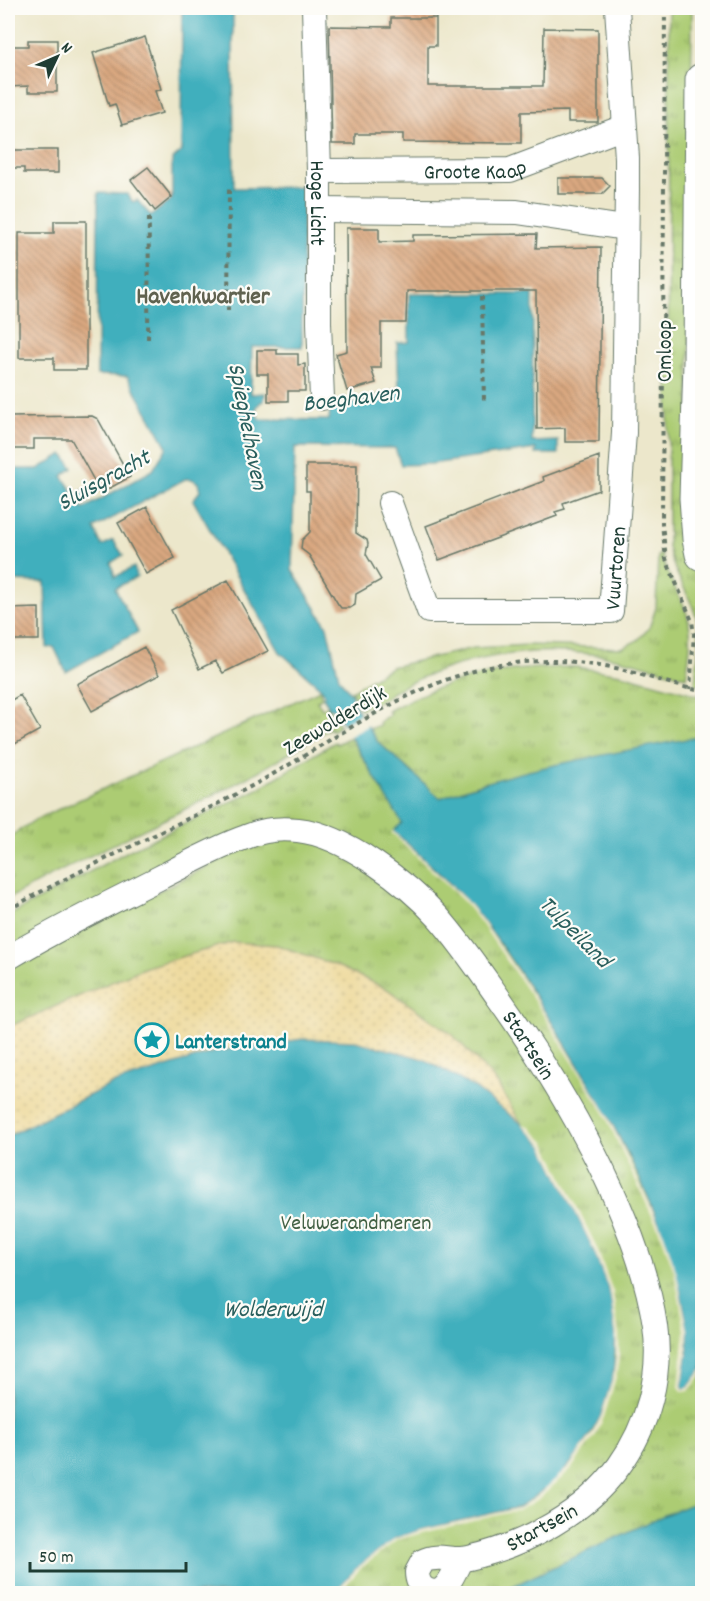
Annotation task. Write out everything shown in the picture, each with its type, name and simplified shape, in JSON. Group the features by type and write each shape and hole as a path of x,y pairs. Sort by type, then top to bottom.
{"main road":[{"name":"Omloop","path":"702,80 700,362 696,498 702,554"}],"street":[{"name":"Hoge Licht","path":"314,8 322,398"},
{"path":"617,8 627,168 625,228"},
{"name":"Groote Kaap","path":"319,171 510,170 624,127"},
{"name":"Groote Kaap","path":"319,210 517,212 625,228"},
{"name":"Vuurtoren","path":"390,503 429,611 611,611 624,433 625,228"},
{"name":"Startsein","path":"8,958 96,910 244,837 278,829 295,829 321,835 363,857 417,897 454,936 535,1051 565,1101 602,1172 642,1270 655,1328 657,1352 653,1387 644,1422 634,1443 609,1479 581,1505 546,1528 503,1548 461,1560"}],"path":[{"name":"Omloop","path":"665,8 662,524 666,559 692,621 694,634 690,689"},
{"path":"228,311 229,186"},
{"path":"148,339 149,213"},
{"path":"482,296 484,402"},
{"name":"Zeewolderdijk","path":"8,910 81,870 245,790 404,697 441,681 481,669 517,663 557,662 590,664 622,670 702,692"}],"green space":[{"path":"669,8 692,8 688,543 695,574 702,589 702,686 695,684 699,644 697,620 668,546"},
{"path":"661,553 689,623 690,650 686,677 604,656 571,652 530,652 488,658 448,668 410,683 361,709 351,691 391,667 474,648 529,645 622,648 638,640 649,628 656,608 658,556"},
{"name":"Veluwerandmeren","path":"575,667 621,674 702,696 702,1593 8,1593 8,967 300,820 8,948 8,916 130,850 254,791 335,742 337,744 350,737 399,817 486,782 440,798 377,741 369,729 380,725 379,722 390,714 388,711 433,689 456,682 501,672"},
{"path":"322,689 320,693 322,697 317,701 322,709 327,706 340,726 332,731 330,728 276,762 233,785 8,899 8,838 35,820"}],"sand":[{"name":"Lanterstrand","path":"233,942 277,945 335,965 387,989 453,1035 495,1080 522,1124 473,1087 112,1084 8,1136 8,1027 146,967"}],"water":[{"path":"182,8 233,8 234,188 303,187 302,347 252,347 251,394 265,393 264,401 256,408 260,419 329,420 330,408 340,408 399,389 397,343 409,342 409,294 533,294 532,442 558,441 558,454 535,454 536,449 431,464 401,465 395,448 295,447 292,570 327,626 339,678 352,695 351,699 377,741 440,798 536,769 702,736 702,1369 688,1388 684,1389 682,1386 687,1356 687,1327 668,1248 636,1170 617,1133 554,1026 493,934 451,885 393,831 402,823 334,709 330,708 323,697 325,695 322,689 280,652 193,500 200,491 198,483 192,479 185,479 94,528 102,546 113,540 123,555 111,563 115,577 134,567 137,577 115,588 138,632 66,672 54,647 47,648 45,582 8,581 8,469 38,469 63,454 73,468 62,476 75,495 84,490 89,500 80,506 83,509 153,470 167,447 127,376 97,375 98,193 127,194 133,202 137,200 151,216 172,199 172,160 181,152"},
{"name":"Wolderwijd","path":"303,1039 355,1041 424,1059 473,1087 522,1124 543,1145 593,1248 610,1293 616,1335 613,1377 601,1416 581,1451 555,1482 519,1507 396,1538 359,1566 334,1593 8,1594 8,1136 112,1084 217,1051"},
{"path":"702,1500 702,1593 498,1593 662,1516"}],"pier":[{"path":"363,712 370,724 347,738 340,726"},
{"path":"393,831 466,900 483,921 541,1007 606,1112 664,1234 676,1271 688,1330 682,1386 684,1389 688,1388 702,1369 702,1374 689,1391 683,1392 679,1387 685,1330 674,1271 661,1235 604,1113 539,1008 481,923 464,902 391,832"},
{"path":"522,1124 529,1126 546,1143 596,1246 613,1292 619,1335 619,1356 616,1377 604,1417 595,1436 571,1469 541,1497 520,1510 397,1540 361,1568 338,1594 334,1593 359,1566 396,1538 421,1530 519,1508 539,1494 569,1467 592,1434 601,1416 613,1377 616,1356 616,1335 610,1293 593,1248 543,1145"}],"building":[{"path":"391,18 436,18 436,46 428,46 428,86 543,86 544,28 598,29 598,122 568,122 568,111 521,112 521,143 403,142 403,134 355,134 355,144 332,144 329,26 391,27"},
{"path":"145,37 161,89 155,91 162,113 122,125 115,104 109,106 93,53"},
{"path":"28,40 57,40 57,92 28,92 28,86 8,87 8,46 28,46"},
{"path":"8,150 58,150 58,173 24,173 24,168 8,168"},
{"path":"148,167 172,197 155,211 131,180"},
{"path":"558,178 602,178 610,186 602,194 558,194"},
{"path":"54,221 86,221 86,370 54,370 54,358 19,358 19,233 54,233"},
{"path":"346,228 379,228 379,242 413,241 413,235 537,234 536,248 601,247 599,442 565,442 565,428 537,429 536,291 407,291 406,323 381,323 381,368 371,368 376,383 347,391 336,354 347,351"},
{"path":"257,350 277,350 277,354 298,354 298,365 305,364 305,391 288,391 288,401 268,401 268,374 257,374"},
{"path":"92,416 98,419 130,477 101,493 71,439 34,439 34,449 8,449 8,417"},
{"path":"599,456 599,490 563,503 565,509 555,512 557,516 439,560 426,526 544,481 543,477"},
{"path":"306,465 357,465 356,533 367,540 366,554 381,580 356,594 355,605 350,608 341,608 309,555 301,549 302,540 310,532 310,491 306,491"},
{"path":"147,507 175,558 146,574 118,523"},
{"path":"228,580 268,651 223,673 215,661 199,669 171,610"},
{"path":"39,608 39,640 8,640 8,609"},
{"path":"144,647 159,675 92,711 77,684"},
{"path":"20,695 40,730 13,745 8,735 8,702"}],"place":[{"name":"Lanterstrand","path":"152,1040"}],"district":[{"name":"Havenkwartier","path":"203,295"}],"water label":[{"name":"Boeghaven","path":"351,397"},
{"name":"Spieghelhaven","path":"249,426"},
{"name":"Sluisgracht","path":"103,479"},
{"name":"Tulpeiland","path":"576,931"}]}
